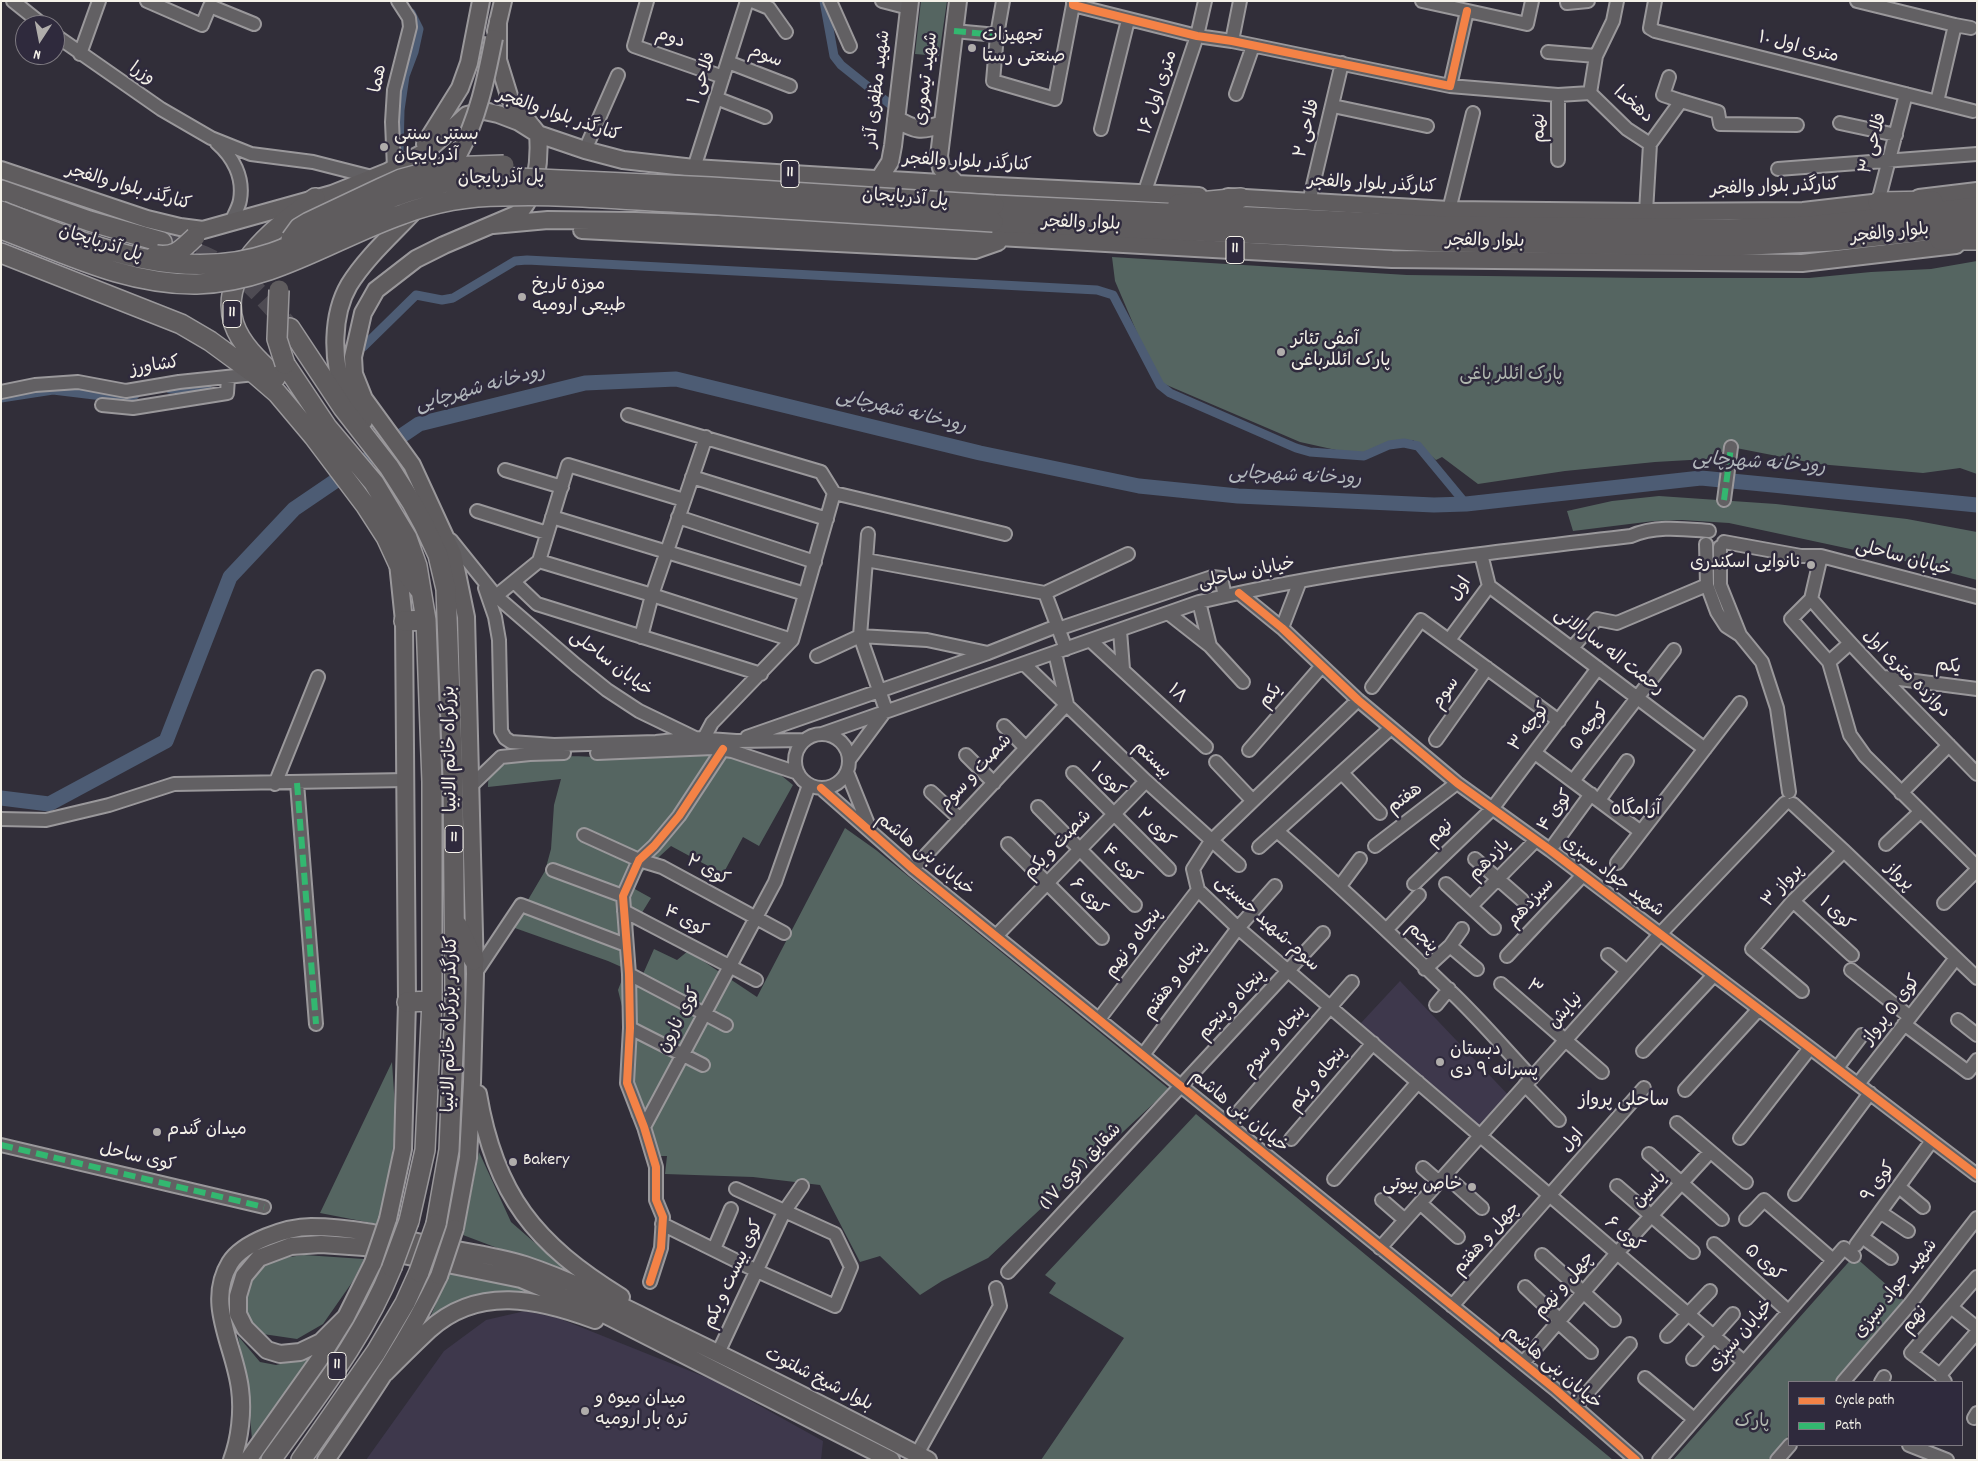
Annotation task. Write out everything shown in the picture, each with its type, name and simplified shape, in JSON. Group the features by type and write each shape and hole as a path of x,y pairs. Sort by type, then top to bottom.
{"highway":[{"path":"320,432 285,364 277,339 276,323 282,269 291,239 299,228 380,188 445,167 476,165 540,166 650,176 711,187"},
{"name":"پل آذربایجان","path":"1,211 126,256 197,266 239,262 272,253 396,196 450,181 496,177 711,187 994,213"},
{"path":"1,190 158,248 165,257 177,254 199,233"},
{"name":"پل آذربایجان","path":"1,229 113,272 157,281 197,284 240,279 288,264 404,214 452,200 503,196 599,198 994,213"},
{"name":"11","path":"315,198 287,219 258,247 235,280 231,299 234,326 256,357 320,432 386,537 398,563 423,593"},
{"path":"1110,210 1241,198"},
{"path":"1878,202 1977,200"},
{"name":"بلوار والفجر","path":"994,213 1110,210 1446,226 1729,229 1810,226 1977,207"},
{"name":"بلوار والفجر","path":"994,213 1172,229 1441,242 1731,246 1833,242 1977,225"},
{"path":"39,268 27,243 28,233 34,224 45,220 158,248"},
{"path":"1833,242 1977,241"},
{"name":"11","path":"1,253 180,324 210,341 255,374 320,432"},
{"name":"11","path":"290,328 353,400 402,471"},
{"name":"بزرگراه خاتم الانبیا","path":"271,1460 355,1341 381,1296 409,1221 425,1150 432,1001 432,782 426,620 423,593 417,566 407,538 374,483 320,432"},
{"name":"بزرگراه خاتم الانبیا","path":"301,1460 376,1352 405,1303 419,1272 436,1224 449,1150 455,1002 451,693 446,589 438,555 421,520 402,471"},
{"path":"404,621 426,620"},
{"path":"454,919 474,967"},
{"path":"407,1002 432,1001"}],"main road":[{"path":"417,156 442,120 460,88 469,63 481,1"},
{"path":"353,400 340,374 335,341 337,319 342,302 349,286 365,264 424,201 458,155 470,130 484,90 503,1"},
{"name":"شهید تیموری","path":"957,184 941,168 939,156 958,1"},
{"name":"شهید مظفری آذر","path":"879,179 890,162 910,5"},
{"path":"493,225 517,214 530,198 537,168 538,134 510,100 498,60 498,21"},
{"name":"کنارگذر بلوار والفجر","path":"1,170 147,219 199,233 231,222 332,194 372,178 428,150 467,115 484,111 519,122 538,134 585,150 623,160 694,168 957,184 1449,210 1646,212 1803,211 1977,191"},
{"path":"896,119 910,127 926,130 942,124"},
{"name":"11","path":"623,160 649,181 653,191 653,202 648,213 635,221"},
{"path":"686,223 677,220 669,213 666,193 672,179 677,174 694,168"},
{"name":"11","path":"353,400 355,343 363,313 376,290 416,259 493,225 548,220 635,221 855,230 1392,259 1802,263 1977,241"},
{"path":"493,225 974,250 1006,239"},
{"path":"1058,241 1172,229"},
{"name":"کنارگذر بزرگراه خاتم الانبیا","path":"326,1460 385,1374 424,1308 439,1276 456,1228 468,1158 474,967 470,855 471,786 468,642 463,600 453,554 440,526 402,471"},
{"path":"248,1460 322,1357 346,1316 373,1263 388,1219 403,1149 407,1002 406,780 404,621 398,563"},
{"path":"451,693 459,668 463,600"},
{"path":"454,919 470,855"},
{"path":"472,1057 482,1120 490,1147 512,1199 527,1220 561,1254 685,1346"},
{"path":"232,1460 240,1417 240,1388 220,1309 220,1284 231,1261 248,1246 288,1230 310,1227 368,1232 484,1255 524,1265 575,1285 685,1346"},
{"path":"346,1316 321,1342 300,1352 280,1354 267,1350 254,1340 245,1328 238,1314 238,1296 244,1276 260,1258 291,1246 321,1244 364,1247 521,1279 685,1346"},
{"path":"385,1374 430,1329 451,1315 474,1303 504,1299 556,1307 685,1346"},
{"name":"بلوار شیخ شلتوت","path":"685,1346 718,1353 923,1457"},
{"name":"بلوار شیخ شلتوت","path":"685,1346 891,1460"},
{"path":"866,1447 874,1432"}],"street":[{"path":"13,1 30,15"},
{"path":"80,54 100,1"},
{"path":"147,1 173,7 202,26 211,4 254,24"},
{"name":"هما","path":"394,168 393,98 410,26 409,18 398,1"},
{"name":"دوم","path":"647,1 634,46 723,77"},
{"name":"فلاحی ۱","path":"694,168 747,1"},
{"path":"752,1 769,8 786,32"},
{"path":"830,1 850,46"},
{"path":"882,1 910,5"},
{"path":"1003,1 997,35 993,81 1055,98 1073,3 1128,20 1197,36 1232,41 1450,86 1558,95 1590,93"},
{"name":"۱۶ متری اول","path":"1144,194 1197,36 1205,1"},
{"path":"1232,41 1240,1"},
{"path":"1422,1 1527,24 1532,1"},
{"path":"1567,3 1588,1"},
{"name":"دهخدا","path":"1617,1 1613,21 1596,56 1590,93 1627,129 1650,144 1646,212"},
{"name":"۱۰ متری اول","path":"1655,1 1650,28 1655,30 1973,112"},
{"path":"1857,1 1971,28"},
{"path":"1450,86 1467,11"},
{"path":"1101,129 1128,20"},
{"path":"1937,102 1955,25"},
{"path":"954,31 997,35"},
{"name":"وزرا","path":"65,43 161,109 211,138"},
{"path":"1236,94 1253,46"},
{"path":"1548,52 1596,56"},
{"name":"سوم","path":"728,62 790,86"},
{"name":"فلاحی ۲","path":"1309,202 1342,63"},
{"path":"585,150 618,76"},
{"path":"1669,77 1663,95 1718,112 1720,124 1797,125"},
{"name":"فلاحی ۳","path":"1878,202 1906,94"},
{"name":"نهم","path":"1558,95 1558,160"},
{"path":"716,98 765,117"},
{"path":"1650,144 1681,101"},
{"path":"1333,106 1427,126"},
{"path":"1449,210 1473,113"},
{"path":"1840,122 1896,135"},
{"path":"211,138 251,154 313,162 372,178"},
{"path":"211,138 227,152 238,170 241,190 240,201 231,222"},
{"path":"1778,169 1977,154"},
{"name":"کشاورز","path":"1,392 35,385 78,382 126,391 179,382 255,374"},
{"path":"102,405 133,408 227,394 228,378"},
{"path":"628,415 821,472 834,493 1005,534"},
{"path":"641,637 652,595 706,437"},
{"path":"1724,500 1731,447"},
{"path":"496,596 539,561 568,465 684,500"},
{"path":"505,470 562,487"},
{"path":"692,477 827,519"},
{"path":"700,742 712,723 792,640 834,493"},
{"path":"477,511 547,533"},
{"path":"552,517 805,594"},
{"path":"678,517 814,562"},
{"name":"خیابان ساحلی","path":"440,526 496,596 607,690 639,711 700,742 798,773"},
{"name":"خیابان ساحلی","path":"822,734 886,710 1120,631 1199,602 1225,596 1300,581 1481,554 1631,536 1642,531 1670,529 1707,538"},
{"path":"1740,635 1726,626 1707,585 1707,538 1716,529 1723,541 1720,585 1740,635 1762,662 1777,708 1789,800"},
{"path":"868,534 860,636 886,710 848,766 837,784 821,788 809,784 798,773 795,759 796,752 805,740 822,734 835,737 841,741 846,747 848,766 872,834"},
{"path":"1707,538 1714,549 1723,541"},
{"name":"خیابان ساحلی","path":"1723,541 1814,550 1821,556 1977,597"},
{"path":"866,560 1045,593 1128,554"},
{"name":"اول","path":"1449,640 1489,586 1481,554"},
{"path":"1821,556 1811,599 1791,619 1828,662 1850,735 1865,756 1976,867 1944,903"},
{"path":"539,561 792,640"},
{"path":"480,577 495,617 499,640 501,731 505,738 511,742 554,745 700,742"},
{"path":"736,741 1058,628 1212,578 1221,578 1225,596"},
{"path":"1282,628 1300,581"},
{"path":"514,582 537,604 761,674"},
{"path":"1572,648 1596,619 1618,623 1707,585"},
{"name":"رحمت اله سارالانی","path":"1489,586 1705,749"},
{"path":"1045,593 1058,628 1067,704"},
{"name":"شهید جواد سبزی","path":"1239,593 1282,628 1358,700 1458,783 1661,933 1931,1142 1977,1175"},
{"name":"دوازده متری اول","path":"1811,599 1849,644 1884,677 1977,774"},
{"path":"1199,602 1210,646"},
{"path":"1168,613 1210,646 1243,682"},
{"path":"1372,687 1421,620 1558,720"},
{"path":"1120,631 1122,669"},
{"path":"817,656 860,636 927,640 988,653"},
{"name":"۱۸","path":"1091,641 1206,747"},
{"path":"1828,662 1849,644"},
{"name":"کوچه ۵","path":"1573,781 1674,650"},
{"name":"بیستم","path":"1024,664 1146,781 1239,865"},
{"name":"یکم","path":"1249,750 1321,667"},
{"name":"سوم","path":"1436,740 1487,668"},
{"name":"کوچه ۳","path":"1492,809 1598,668"},
{"path":"276,784 318,677"},
{"name":"یکم","path":"1884,677 1977,689"},
{"name":"سوم-شهید حسینی","path":"1358,700 1252,800 1212,841 1193,869 1198,890 1238,928 1480,1136"},
{"name":"شصت و سوم","path":"914,869 1067,704"},
{"path":"1617,863 1740,704"},
{"path":"656,742 660,736 660,727 657,720"},
{"path":"1004,726 1026,748"},
{"path":"1259,847 1391,728"},
{"path":"501,757 498,754 497,746 505,738"},
{"name":"خیابان ساحلی","path":"700,742 805,740"},
{"path":"471,786 501,757 700,742"},
{"path":"1901,793 1949,745"},
{"path":"650,1282 661,1248 662,1217 656,1200 656,1167 644,1127 627,1083 630,1028 629,974 623,896 639,860 680,816 723,749"},
{"path":"1535,752 1641,832"},
{"path":"966,755 994,783"},
{"name":"کوی ۴","path":"1550,850 1627,761"},
{"path":"1216,762 1252,800"},
{"name":"کوی ۱","path":"1073,773 1114,814"},
{"path":"1342,773 1380,813"},
{"path":"1,819 46,820 109,805 174,784 276,784 406,780"},
{"name":"شصت و یکم","path":"997,935 1146,781"},
{"path":"297,783 316,1024"},
{"name":"هفتم","path":"1375,846 1458,783"},
{"name":"کوی نارون","path":"644,1127 775,882 809,784"},
{"name":"خیابان بنی هاشم","path":"821,788 914,869 1523,1363 1636,1460"},
{"path":"931,792 960,819"},
{"name":"پرواز","path":"1789,800 1956,958 1975,972"},
{"name":"نیایش","path":"1380,1248 1661,933 1789,800"},
{"name":"کوی ۴","path":"1038,806 1135,905"},
{"name":"نهم","path":"1386,929 1416,890 1492,809"},
{"path":"1886,844 1920,812"},
{"name":"کوی ۲","path":"1114,814 1169,869"},
{"name":"پنجم","path":"1277,831 1340,886 1449,989 1529,1081 1559,1120"},
{"name":"کوی ۲","path":"584,835 639,860 662,868 756,918"},
{"name":"یازدهم","path":"1470,906 1536,840"},
{"path":"1008,844 1047,884"},
{"name":"پرواز ۳","path":"1802,990 1752,949 1794,901 1844,850"},
{"path":"1340,886 1360,858"},
{"path":"1475,859 1522,900"},
{"path":"553,870 623,896"},
{"name":"سیزدهم","path":"1507,956 1583,875"},
{"name":"کوی ۶","path":"1047,884 1102,938"},
{"path":"1446,884 1494,928"},
{"name":"پنجاه و هفتم","path":"1142,1055 1238,928 1275,886"},
{"name":"پنجاه و نهم","path":"1099,1020 1198,890"},
{"name":"کوی ۱","path":"1794,901 1852,955"},
{"path":"474,967 521,905 626,945"},
{"name":"کوی ۴","path":"624,911 756,980"},
{"path":"756,918 784,933"},
{"path":"1425,968 1450,946 1462,929"},
{"path":"1289,970 1323,933"},
{"path":"1450,946 1477,969"},
{"path":"1608,956 1627,971"},
{"name":"کوی ۵ پرواز","path":"1858,1084 1956,958"},
{"name":"پنجاه و پنجم","path":"1182,1087 1289,970"},
{"path":"1851,970 1907,1021 1972,1075 1977,1060"},
{"path":"629,974 726,1025"},
{"path":"1643,1051 1714,975"},
{"path":"1330,1006 1352,982"},
{"name":"۳","path":"1501,984 1602,1072"},
{"path":"1436,1004 1449,989"},
{"name":"پنجاه و سوم","path":"1228,1124 1330,1006"},
{"path":"1684,1090 1758,1009"},
{"path":"1958,1020 1977,1035"},
{"path":"630,1028 703,1065"},
{"path":"1837,1068 1862,1035"},
{"name":"پنجاه و یکم","path":"1291,1140 1373,1043"},
{"path":"1740,1138 1810,1048"},
{"path":"1334,1179 1418,1082"},
{"name":"شقایق (کوی ۱۷)","path":"1008,1272 1182,1087"},
{"name":"اول","path":"1550,1196 1644,1088"},
{"path":"1795,1194 1870,1093"},
{"path":"1677,1123 1746,1182"},
{"name":"کوی ۶","path":"1480,1136 1744,1362"},
{"name":"کوی ۹","path":"1857,1246 1931,1142"},
{"name":"کوی ساحل","path":"1,1145 264,1207"},
{"name":"یاسین","path":"1617,1253 1710,1152"},
{"path":"1650,1154 1722,1219"},
{"path":"1423,1168 1442,1178 1482,1208"},
{"name":"کوی بیست و یکم","path":"718,1353 784,1212 802,1186"},
{"path":"1617,1186 1693,1252"},
{"path":"1899,1187 1923,1207"},
{"name":"کوی بیست و یکم","path":"736,1189 835,1234 851,1267 835,1306 757,1271"},
{"name":"چهل و هفتم","path":"1452,1306 1550,1196"},
{"path":"1382,1200 1405,1220"},
{"path":"1746,1218 1764,1200 1833,1260"},
{"path":"1420,1203 1458,1237"},
{"path":"714,1249 731,1209"},
{"path":"1880,1212 1908,1231"},
{"name":"شهید جواد سبزی","path":"1844,1381 1910,1304 1977,1218"},
{"path":"662,1224 757,1271"},
{"name":"کوی ۵","path":"1714,1244 1788,1311"},
{"path":"1857,1246 1891,1258"},
{"name":"خیابان سبزی","path":"1659,1460 1844,1248 1857,1246"},
{"name":"چهل و نهم","path":"1523,1363 1617,1253"},
{"path":"1542,1255 1614,1320"},
{"name":"نهم","path":"1943,1378 1911,1353 1977,1277"},
{"path":"923,1457 1000,1306 996,1288"},
{"path":"1525,1288 1591,1352"},
{"path":"1667,1336 1710,1291"},
{"path":"1943,1378 1977,1330 1951,1307"},
{"path":"1693,1359 1733,1314"},
{"path":"1574,1407 1630,1344"},
{"path":"1645,1378 1694,1419"},
{"path":"1777,1460 1789,1446"},
{"path":"1911,1446 1941,1459"}],"shaded area":[{"name":"دبستان پسرانه ۹ دی","path":"1400,981 1514,1101 1495,1124 1477,1128 1360,1024"},
{"name":"میدان میوه و تره بار ارومیه","path":"525,1311 558,1318 715,1381 823,1441 821,1460 366,1460 444,1351 486,1320"}],"green space":[{"path":"921,1 947,1 939,56 915,54"},
{"name":"پارک ائللر باغی","path":"1112,257 1407,275 1645,278 1809,278 1931,269 1977,261 1977,474 1960,468 1923,473 1818,464 1731,447 1707,459 1565,471 1478,484 1442,457 1436,460 1413,440 1399,440 1370,451 1354,454 1300,442 1162,383 1141,342 1115,281"},
{"path":"1659,496 1776,504 1907,519 1977,532 1977,580 1897,559 1729,523 1682,520 1654,521 1573,531 1567,511 1612,501"},
{"path":"690,743 777,772 793,785 759,846 743,837 723,874 671,846 638,876 633,888 651,898 630,932 636,971 643,974 654,949 677,960 688,951 757,997 845,828 876,850 1169,1089 988,1258 942,1281 920,1295 880,1256 860,1262 820,1185 753,1177 665,1174 667,1156 655,1156 649,1138 631,1117 625,1081 628,1031 618,990 626,969 512,927 545,871 551,849 554,805 561,779 488,787 490,776 499,767 529,758 567,756 615,757 634,755"},
{"path":"392,1062 396,1123 390,1172 377,1224 320,1213"},
{"path":"1196,1114 1613,1460 1041,1460 1124,1338 1049,1293 1056,1283 1045,1275"},
{"path":"479,1152 511,1222 574,1277 463,1235"},
{"path":"304,1255 364,1259 353,1281 323,1324 297,1339 263,1334 245,1317 244,1289 262,1266 282,1258"},
{"name":"پارک","path":"1854,1256 1906,1302 1837,1381 1788,1381 1788,1436 1768,1460 1673,1460"},
{"path":"472,1273 512,1282 562,1304 506,1291 467,1297 429,1320 449,1274"},
{"path":"238,1336 260,1362 276,1365 313,1356 252,1440 248,1390"}],"waterway":[{"path":"824,1 834,56 841,65 891,105"},
{"path":"399,153 400,110 405,76 414,52 419,29 411,13"},
{"path":"363,347 416,295 442,300 453,298 515,261 527,260 1097,290 1113,295 1160,385 1170,393 1296,448 1310,452 1364,456 1389,445 1404,443 1418,446 1466,504"},
{"name":"رودخانه شهرچایی","path":"1,798 49,804 166,741 230,577 294,509 419,424 585,383 676,379 980,453 1139,486 1238,496 1434,505 1466,504 1701,478 1977,505"},
{"path":"170,389 207,386"},
{"path":"1,398 53,390 119,398 135,395"}],"tunnel":[{"path":"169,244 203,255 232,270 257,291 286,323"}],"marked path":[{"path":"954,31 997,35"},
{"path":"1724,500 1731,447"},
{"path":"297,783 316,1024"},
{"path":"1,1145 264,1207"}],"cycle path":[{"path":"1073,1 1073,5 1197,36 1232,41 1450,86 1467,11"},
{"path":"1239,593 1282,628 1358,700 1457,783 1550,850 1977,1175"},
{"path":"650,1282 661,1248 663,1217 656,1200 656,1167 644,1127 627,1083 630,1028 629,974 623,896 639,860 654,846 679,816 723,749"},
{"path":"821,788 913,869 1555,1389 1636,1460"}],"place":[{"name":"تجهیزات صنعتی رستا","path":"972,48"},
{"name":"بستنی سنتی آذربایجان","path":"384,147"},
{"name":"موزه تاریخ طبیعی ارومیه","path":"522,297"},
{"name":"آمفی تئاتر پارک ائللرباغی","path":"1281,352"},
{"name":"نانوایی اسکندری","path":"1811,565"},
{"name":"دبستان پسرانه ۹ دی","path":"1440,1062"},
{"name":"میدان گندم","path":"157,1132"},
{"name":"Bakery","path":"513,1162"},
{"name":"خاص بیوتی","path":"1472,1187"},
{"name":"میدان میوه و تره بار ارومیه","path":"585,1411"}],"district":[{"name":"آرامگاه","path":"1636,811"},
{"name":"ساحلی پرواز","path":"1624,1102"}]}
